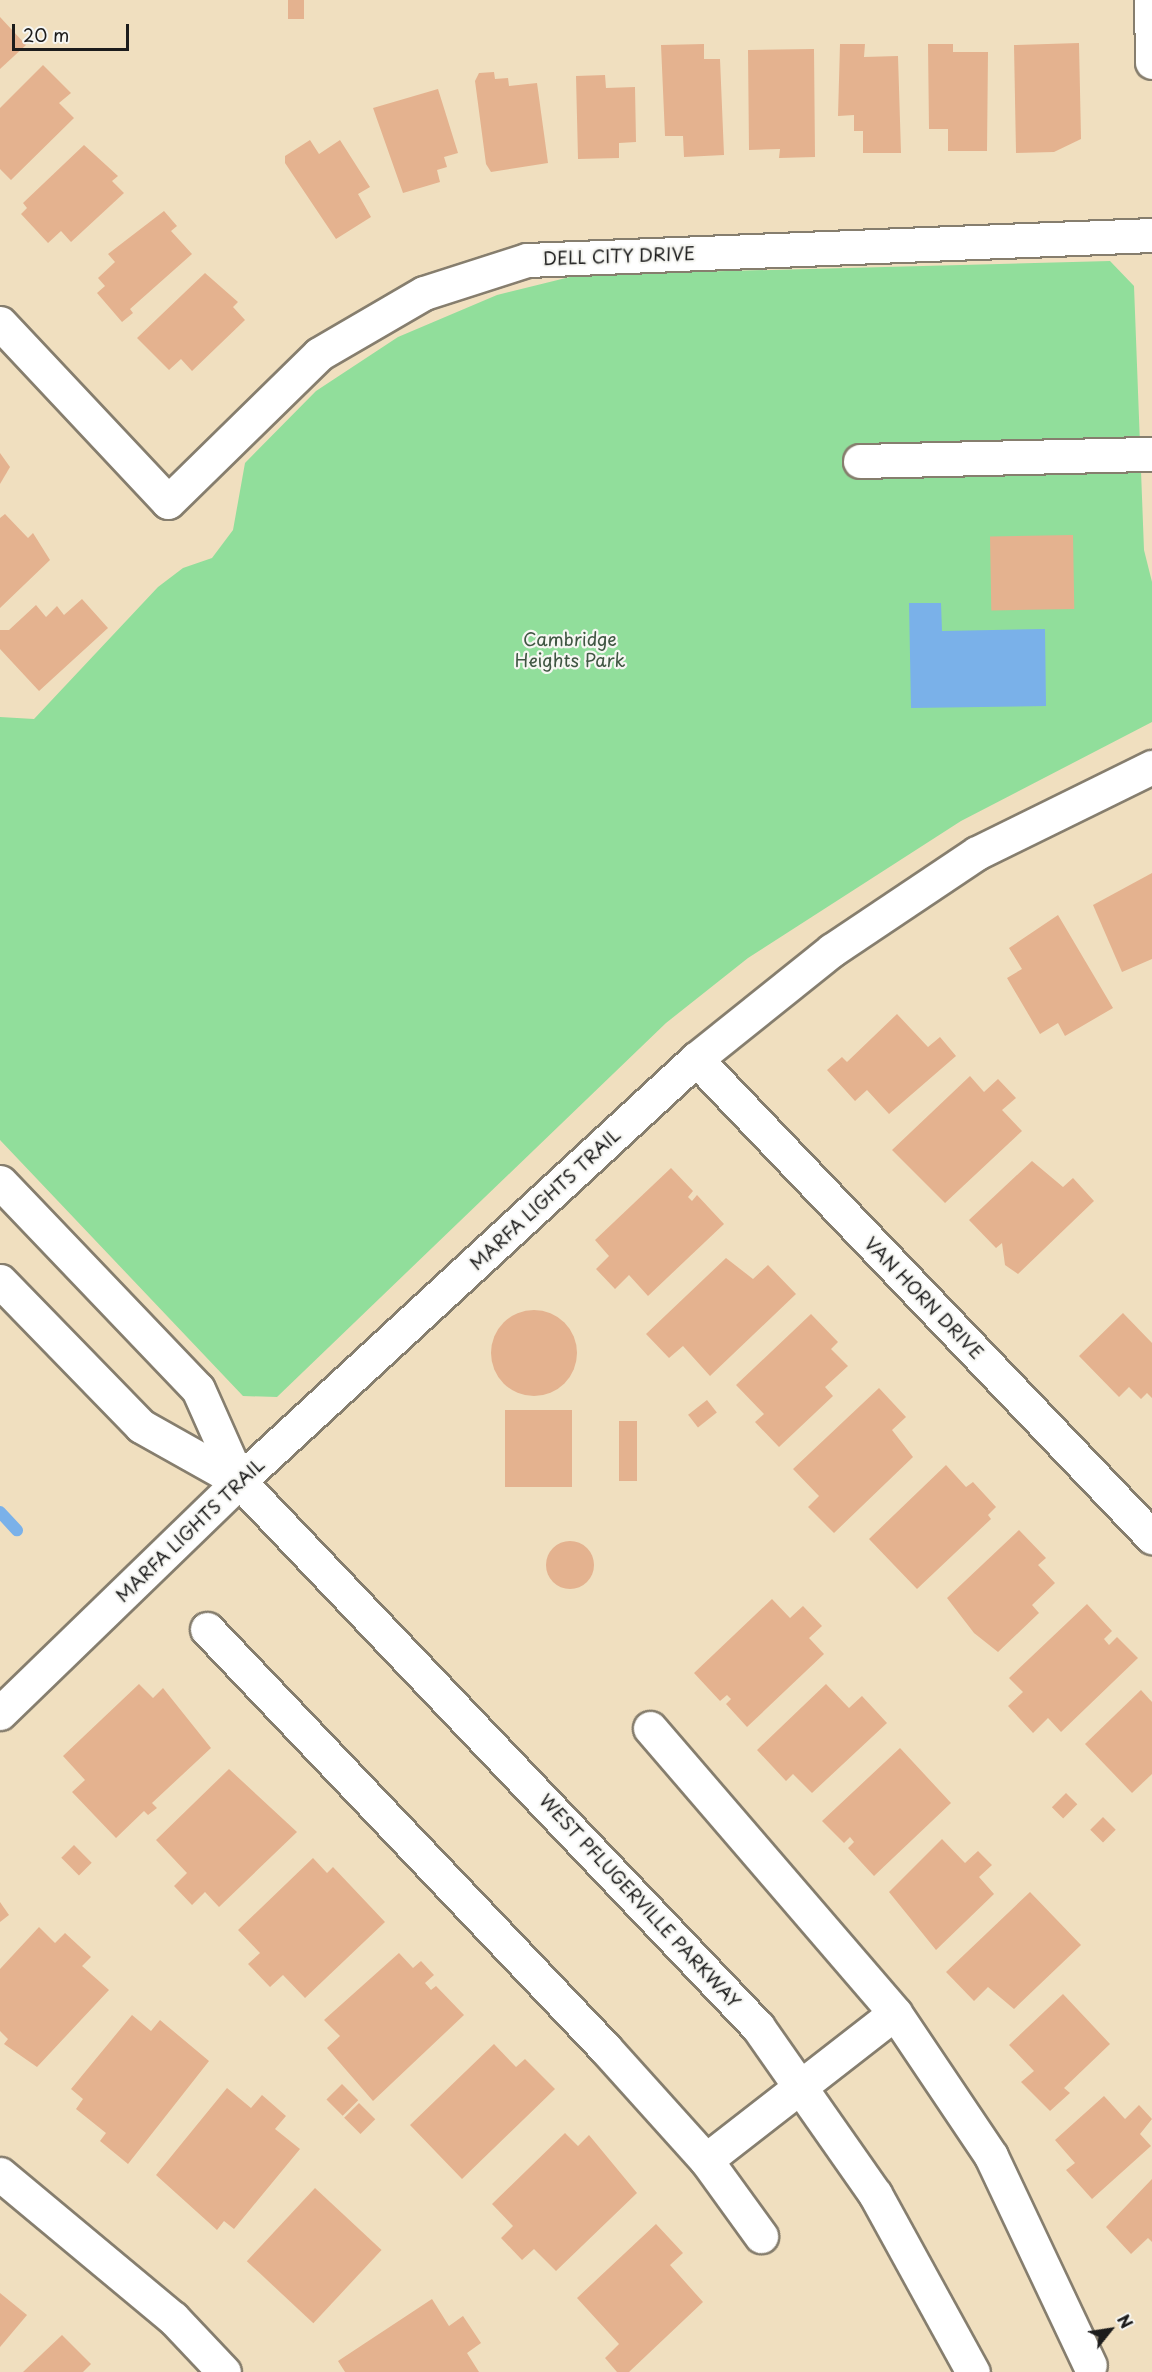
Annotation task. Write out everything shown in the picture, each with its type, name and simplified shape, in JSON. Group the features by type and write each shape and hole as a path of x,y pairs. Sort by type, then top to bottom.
{"street":[{"path":"1151,0 1152,62"},
{"name":"DELL CITY DRIVE","path":"0,323 168,502 319,354 424,293 527,260 1152,235"},
{"path":"860,461 1152,454"},
{"name":"MARFA LIGHTS TRAIL","path":"0,1713 239,1481 696,1059 832,950 977,854 1152,766"},
{"name":"VAN HORN DRIVE","path":"696,1059 1152,1537"},
{"name":"WEST PFLUGERVILLE PARKWAY","path":"0,1182 198,1389 239,1481"},
{"name":"WEST PFLUGERVILLE PARKWAY","path":"0,1281 141,1426 239,1481 691,1953 758,2027 875,2194 973,2372"},
{"path":"207,1629 706,2160 761,2236"},
{"path":"650,1728 895,2013 991,2156 1090,2365"},
{"path":"706,2160 895,2013"},
{"path":"0,2174 172,2318 224,2372"}],"green space":[{"name":"Cambridge Heights Park","path":"1110,261 1134,286 1144,550 1152,582 1152,722 961,821 748,958 666,1023 277,1397 243,1396 0,1140 0,717 34,719 158,587 183,568 212,558 233,530 245,463 316,391 398,337 497,295 578,275"}],"water":[{"path":"909,603 941,603 942,631 1045,629 1046,706 911,708"}],"building":[{"path":"288,0 304,0 304,19 288,19"},
{"path":"0,17 26,45 0,69"},
{"path":"1079,43 1081,139 1054,152 1016,153 1014,45"},
{"path":"704,44 704,59 720,59 724,155 684,157 683,136 665,136 661,45"},
{"path":"840,44 865,44 864,57 898,56 901,153 863,153 863,131 854,131 854,115 838,116"},
{"path":"928,44 953,44 953,52 988,52 987,151 948,151 948,129 929,129"},
{"path":"814,49 815,157 779,158 780,149 749,150 748,50"},
{"path":"43,65 71,93 59,103 74,118 11,180 0,169 0,108"},
{"path":"494,72 495,79 508,78 509,86 537,83 548,163 491,172 486,164 475,81 479,73"},
{"path":"605,75 606,88 635,87 636,142 619,143 619,158 578,159 576,76"},
{"path":"438,89 458,153 444,157 447,167 437,170 440,182 403,193 373,108"},
{"path":"310,140 319,154 340,140 370,187 358,194 371,217 336,239 285,163 285,156"},
{"path":"84,145 118,176 112,181 124,193 71,242 61,231 48,243 21,214 27,208 23,203"},
{"path":"164,211 177,226 171,231 192,254 130,309 133,313 122,322 97,293 105,286 98,278 115,262 108,254"},
{"path":"205,273 238,302 233,307 245,320 192,371 181,359 169,370 137,338"},
{"path":"0,453 10,467 0,484"},
{"path":"5,514 28,538 33,533 50,560 0,608 0,518"},
{"path":"1073,535 1074,609 991,610 990,536"},
{"path":"82,599 108,628 39,691 0,649 0,630 9,630 36,605 46,617 57,606 64,615"},
{"path":"1152,873 1152,959 1122,972 1093,905"},
{"path":"1058,915 1113,1008 1065,1036 1058,1023 1040,1034 1007,978 1022,969 1009,948"},
{"path":"897,1014 928,1047 940,1037 956,1056 889,1114 867,1090 855,1101 827,1070 842,1057 847,1062"},
{"path":"970,1076 984,1092 998,1079 1016,1098 1002,1110 1022,1131 945,1203 892,1150"},
{"path":"1032,1161 1063,1187 1073,1178 1094,1201 1018,1274 1005,1265 1002,1243 996,1248 969,1220"},
{"path":"671,1168 693,1191 688,1197 692,1201 697,1195 724,1224 648,1296 629,1275 615,1289 596,1269 609,1256 595,1240"},
{"path":"726,1258 753,1279 768,1265 796,1294 710,1376 683,1346 669,1358 646,1334"},
{"path":"526,1310 542,1310 565,1322 574,1336 577,1353 574,1370 565,1384 542,1396 526,1396 510,1389 498,1377 491,1361 491,1345 498,1329 510,1317"},
{"path":"1123,1313 1152,1343 1152,1398 1147,1393 1141,1399 1129,1387 1119,1397 1079,1356"},
{"path":"811,1314 838,1342 831,1349 848,1366 825,1387 833,1396 779,1447 755,1422 764,1414 736,1385"},
{"path":"879,1388 906,1417 892,1430 913,1457 834,1533 808,1507 819,1496 793,1469"},
{"path":"707,1400 717,1413 698,1427 688,1415"},
{"path":"505,1410 572,1410 572,1487 505,1487"},
{"path":"619,1421 637,1421 637,1481 619,1481"},
{"path":"946,1465 966,1487 973,1482 996,1507 988,1515 991,1519 917,1589 869,1539"},
{"path":"1019,1530 1046,1558 1038,1565 1055,1583 1032,1605 1039,1613 998,1652 974,1633 947,1598"},
{"path":"570,1541 587,1548 594,1565 587,1582 570,1589 553,1582 546,1565 553,1548"},
{"path":"772,1599 790,1618 803,1606 822,1626 809,1638 824,1654 747,1727 726,1704 731,1699 727,1695 720,1701 694,1673"},
{"path":"1087,1604 1112,1631 1104,1639 1109,1645 1117,1637 1138,1658 1061,1732 1048,1718 1033,1733 1008,1706 1023,1692 1009,1678"},
{"path":"139,1684 153,1698 163,1688 211,1748 152,1803 157,1808 148,1815 144,1811 116,1838 72,1792 85,1780 63,1756"},
{"path":"826,1684 849,1708 862,1696 887,1723 812,1793 793,1774 786,1781 757,1750"},
{"path":"1141,1690 1152,1702 1152,1774 1132,1793 1085,1744"},
{"path":"900,1748 951,1803 874,1876 848,1848 854,1842 850,1837 844,1843 822,1821"},
{"path":"229,1769 297,1832 219,1907 205,1892 192,1905 174,1886 187,1873 156,1840"},
{"path":"1066,1793 1077,1804 1063,1818 1052,1807"},
{"path":"1103,1817 1116,1830 1103,1842 1090,1830"},
{"path":"942,1839 965,1863 978,1851 992,1865 979,1877 994,1894 936,1950 889,1892"},
{"path":"74,1845 92,1863 79,1875 61,1858"},
{"path":"313,1858 327,1873 333,1867 385,1922 305,1998 283,1975 270,1987 248,1964 260,1953 238,1930"},
{"path":"1030,1892 1081,1945 1014,2009 988,1987 974,2001 946,1972"},
{"path":"0,1902 9,1915 0,1922"},
{"path":"39,1927 55,1943 65,1933 91,1957 82,1966 109,1990 37,2067 4,2044 8,2039 0,2031 0,1969"},
{"path":"399,1953 413,1968 421,1961 434,1975 425,1983 431,1990 436,1986 464,2015 373,2101 327,2048 340,2036 324,2020"},
{"path":"1063,1994 1110,2044 1064,2088 1070,2093 1050,2111 1021,2082 1034,2071 1009,2045"},
{"path":"132,2015 151,2031 160,2020 209,2061 128,2164 100,2141 106,2133 76,2109 83,2099 71,2089"},
{"path":"494,2044 516,2067 525,2059 555,2089 462,2179 410,2125"},
{"path":"342,2084 358,2100 343,2116 326,2100"},
{"path":"227,2088 251,2108 262,2095 286,2116 275,2129 300,2149 234,2229 224,2221 217,2230 156,2175"},
{"path":"1104,2096 1125,2119 1139,2105 1152,2119 1140,2134 1151,2146 1092,2199 1066,2170 1075,2163 1055,2140"},
{"path":"359,2103 375,2119 360,2134 344,2118"},
{"path":"565,2133 578,2146 589,2135 637,2193 556,2271 534,2249 522,2260 501,2238 513,2226 492,2204"},
{"path":"1152,2179 1152,2242 1148,2238 1131,2254 1106,2227"},
{"path":"315,2188 382,2250 313,2323 247,2261"},
{"path":"656,2224 683,2253 670,2265 703,2302 629,2372 617,2372 605,2358 619,2344 577,2298"},
{"path":"0,2293 27,2315 0,2347"},
{"path":"432,2299 449,2326 463,2316 481,2343 467,2353 479,2372 345,2372 338,2361"},
{"path":"62,2335 91,2364 83,2372 23,2372"}],"waterway":[{"path":"0,1512 17,1530"}]}
